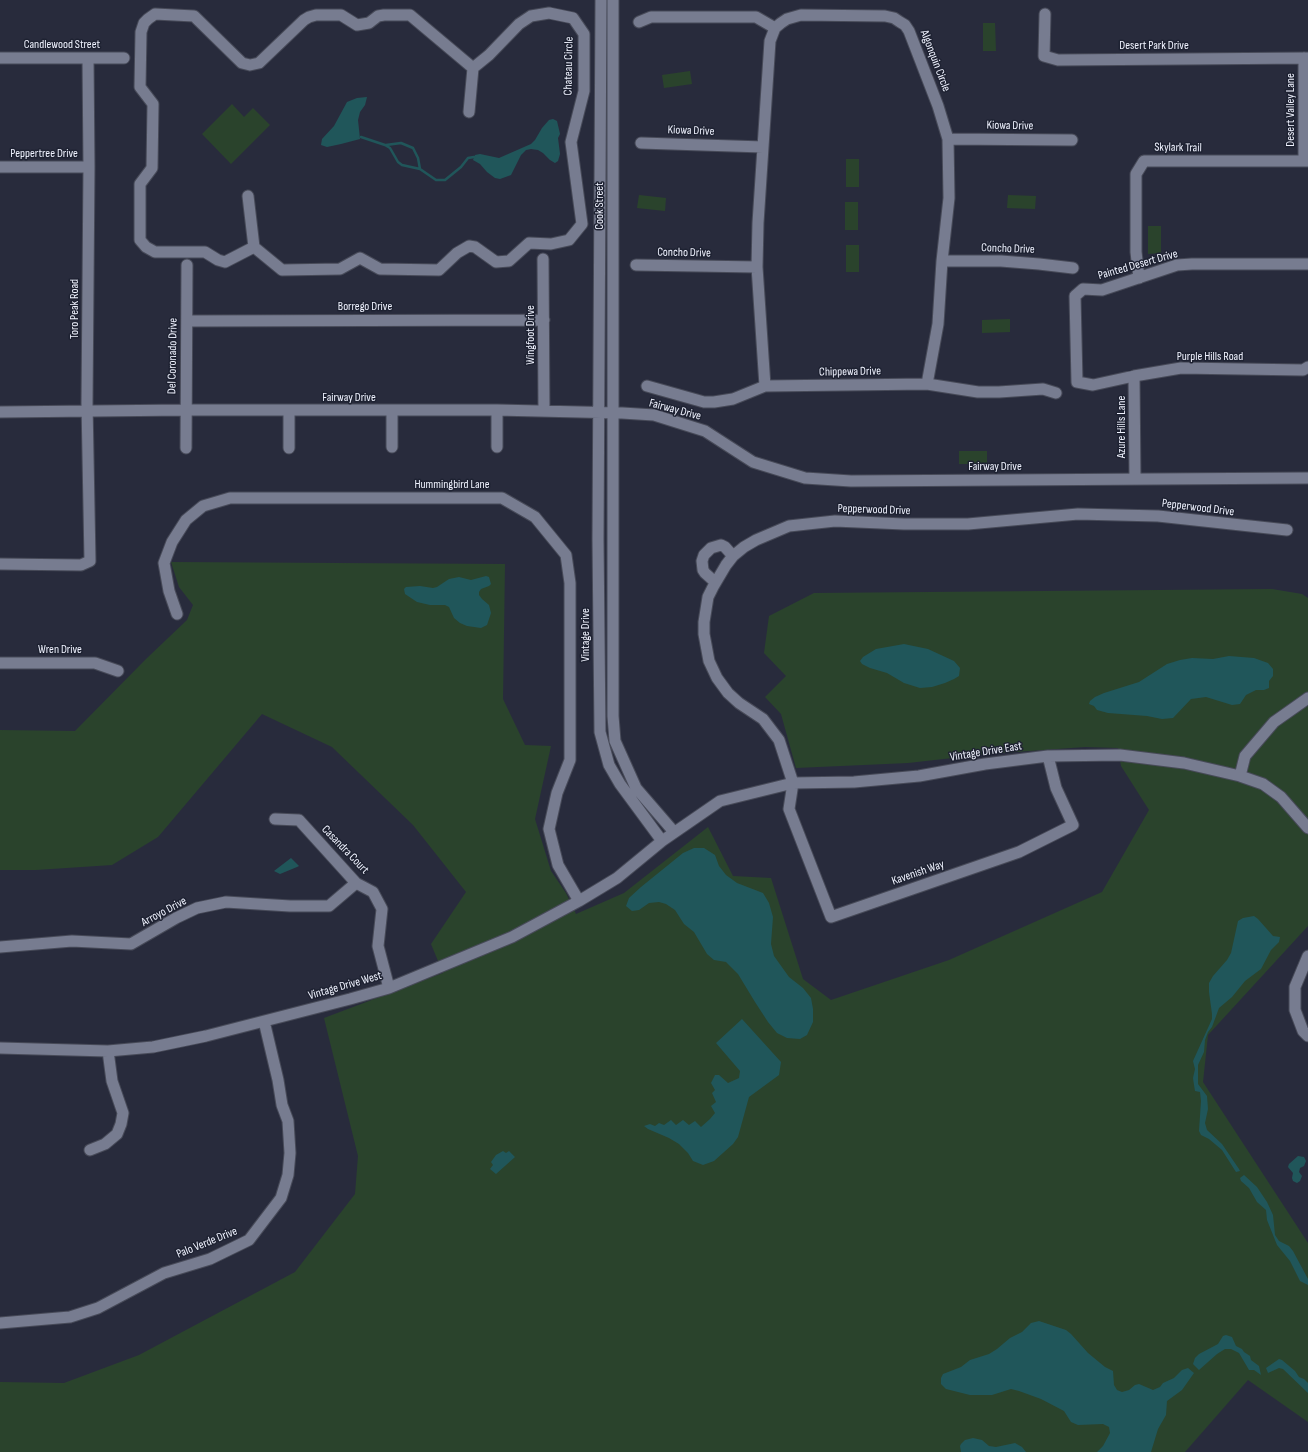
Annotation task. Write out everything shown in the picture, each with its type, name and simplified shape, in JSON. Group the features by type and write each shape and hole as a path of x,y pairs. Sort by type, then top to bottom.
{"street":[{"name":"Cook Street","path":"599,412 601,0"},
{"name":"Cook Street","path":"613,0 613,412"},
{"name":"Chateau Circle","path":"254,247 282,270 340,269 360,258 380,269 439,270 457,253 469,246 475,247 496,262 509,261 529,243 551,244 569,240 582,224 571,142 584,91 584,34 573,18 549,13 531,16 519,24 473,68"},
{"path":"248,196 254,247 225,262 218,260 205,252 155,252 146,247 140,240 140,184 152,168 153,104 140,87 141,32 142,27 148,19 155,14 194,16 242,63 250,65 260,63 304,20 309,17 316,15 341,15 357,25 369,23 378,16 410,15 473,68 469,112"},
{"name":"Desert Park Drive","path":"1045,14 1044,56 1058,60 1306,58"},
{"name":"Algonquin Circle","path":"775,28 787,19 801,15 885,16 894,18 905,25 909,32 938,106 948,139 948,198 938,324 927,384"},
{"path":"638,22 651,17 756,17 775,28 770,41 758,222 757,267 765,386"},
{"name":"Candlewood Street","path":"0,58 124,58"},
{"name":"Toro Peak Road","path":"0,564 81,565 90,561 87,411 89,167 88,58"},
{"name":"Desert Valley Lane","path":"1306,58 1306,161"},
{"name":"Kiowa Drive","path":"948,139 1072,140"},
{"name":"Kiowa Drive","path":"641,143 763,147"},
{"name":"Skylark Trail","path":"1139,278 1136,245 1136,174 1144,161 1306,161"},
{"name":"Peppertree Drive","path":"0,167 89,167"},
{"name":"Wingfoot Drive","path":"543,259 544,411"},
{"name":"Concho Drive","path":"942,261 1001,261 1073,268"},
{"name":"Painted Desert Drive","path":"1076,370 1075,296 1083,289 1102,290 1177,265 1308,264"},
{"name":"Del Coronado Drive","path":"186,448 185,410 187,266"},
{"name":"Concho Drive","path":"636,266 757,267"},
{"name":"Borrego Drive","path":"187,320 544,320"},
{"name":"Purple Hills Road","path":"1076,370 1077,382 1093,385 1181,368 1302,370 1308,367"},
{"name":"Azure Hills Lane","path":"1134,376 1135,479"},
{"name":"Chippewa Drive","path":"647,386 698,400 714,402 733,398 765,386 927,384 956,390 978,392 1043,389 1056,393"},
{"name":"Fairway Drive","path":"0,412 185,410 497,410 613,412 654,415 705,432 753,462 805,478 851,481 1308,478"},
{"path":"497,410 497,447"},
{"path":"289,411 289,448"},
{"path":"392,411 392,447"},
{"name":"Vintage Drive","path":"599,412 598,539 600,732 609,765 620,784 662,840"},
{"path":"613,412 613,716 615,741 636,788 674,832"},
{"name":"Hummingbird Lane","path":"177,614 169,591 164,562 172,542 186,520 203,506 230,498 502,498 535,517 566,555 570,582 570,760 557,793 549,829 558,865 579,901"},
{"name":"Pepperwood Drive","path":"793,783 779,740 763,719 739,703 728,693 717,678 709,661 704,634 704,622 708,598 715,582 734,556 744,547 756,540 789,526 835,521 904,524 968,524 1078,514 1150,515 1287,530"},
{"path":"715,582 705,574 703,570 702,561 704,555 711,548 721,545 734,556"},
{"name":"Wren Drive","path":"0,663 95,663 118,671"},
{"path":"1240,776 1245,756 1274,722 1308,698"},
{"name":"Vintage Drive East","path":"662,840 720,801 793,783 854,782 919,776 985,764 1048,756 1120,755 1184,762 1240,776 1263,784 1275,793 1303,820 1308,828"},
{"name":"Kavenish Way","path":"793,783 788,809 831,917 1019,852 1073,825 1056,788 1048,756"},
{"name":"Casandra Court","path":"275,819 300,820 356,883 373,892 382,910 378,946 389,988"},
{"name":"Vintage Drive West","path":"0,1048 108,1051 153,1047 264,1022 389,988 512,937 579,901 617,878 662,840"},
{"name":"Arroyo Drive","path":"0,947 72,941 131,944 176,918 197,908 226,902 290,906 329,906 356,883"},
{"path":"1308,956 1295,986 1295,1010 1303,1031 1308,1036"},
{"name":"Palo Verde Drive","path":"0,1323 70,1317 98,1308 164,1273 210,1259 250,1240 281,1198 288,1175 290,1153 288,1121 282,1105 278,1080 264,1022"},
{"path":"90,1150 105,1144 117,1134 124,1113 112,1081 108,1051"}],"shaded area":[{"path":"983,23 995,23 996,51 983,51"},
{"path":"690,71 692,84 664,88 662,75"},
{"path":"367,97 358,120 360,139 327,147 321,145 322,139 334,126 347,102 357,98"},
{"path":"232,104 244,117 253,108 270,125 231,164 202,134"},
{"path":"553,119 557,121 560,134 558,138 560,154 558,161 555,163 538,150 526,150 521,155 511,175 500,179 495,178 480,164 473,160 475,155 480,154 499,158 531,144 549,120"},
{"path":"846,159 859,159 859,187 846,187"},
{"path":"639,195 666,198 665,211 637,208"},
{"path":"1008,195 1036,196 1035,209 1007,208"},
{"path":"845,202 858,202 858,230 845,230"},
{"path":"1148,226 1161,226 1161,253 1148,254"},
{"path":"846,245 859,245 859,272 846,272"},
{"path":"1010,319 1010,332 982,333 982,320"},
{"path":"959,451 987,451 987,464 959,464"},
{"path":"171,562 505,564 503,699 525,745 551,746 535,819 551,871 566,893 576,914 624,893 708,827 733,876 771,878 803,979 831,1000 949,960 1102,892 1149,810 1121,766 1118,748 1085,747 988,754 908,763 796,768 781,714 765,697 786,676 764,653 769,616 814,593 1272,589 1302,594 1308,598 1308,926 1208,1035 1203,1082 1308,1243 1308,1422 1248,1380 1185,1452 0,1452 0,1382 64,1383 139,1355 295,1272 355,1194 358,1156 324,1018 443,973 431,944 466,892 413,825 332,747 262,714 158,837 112,865 36,870 0,870 0,730 75,731 187,620 193,605 179,587"},
{"path":"486,576 489,577 491,584 481,589 479,595 489,605 491,613 487,625 481,628 467,626 460,623 454,618 449,607 445,605 430,605 417,602 405,594 404,589 406,587 420,586 433,588 449,579 459,577 471,580"},
{"path":"904,644 928,649 954,661 960,668 959,676 945,683 932,687 920,688 904,683 887,673 870,668 862,664 860,661 863,657 876,649"},
{"path":"1229,656 1254,658 1268,663 1273,669 1273,676 1269,681 1269,688 1264,690 1256,690 1246,695 1240,704 1232,705 1206,697 1191,699 1173,718 1162,719 1147,716 1108,713 1097,710 1094,706 1089,704 1095,697 1139,682 1167,664 1192,658 1213,659"},
{"path":"694,848 704,848 715,855 719,866 726,875 737,883 763,893 769,903 773,917 771,944 774,956 789,977 803,988 811,998 813,1022 807,1035 800,1039 787,1038 777,1033 768,1022 738,974 726,962 714,960 707,954 694,932 684,924 675,910 666,904 659,902 649,903 639,910 632,911 626,906 629,898 641,887 683,853"},
{"path":"291,858 299,866 280,874 274,871"},
{"path":"1254,916 1273,936 1280,937 1279,942 1271,950 1261,969 1245,981 1232,997 1219,1008 1212,1027 1205,1040 1204,1052 1198,1065 1198,1084 1207,1096 1208,1109 1205,1123 1207,1130 1222,1144 1240,1171 1236,1172 1222,1150 1209,1139 1201,1135 1199,1131 1201,1101 1200,1092 1195,1091 1193,1078 1195,1069 1193,1061 1212,1019 1209,983 1231,953 1238,921 1243,918"},
{"path":"742,1019 781,1062 779,1075 749,1097 738,1137 733,1144 714,1161 703,1165 693,1161 688,1153 679,1144 644,1126 650,1124 655,1126 659,1123 664,1125 671,1120 676,1125 683,1120 689,1125 695,1121 701,1127 710,1119 715,1113 711,1106 716,1102 712,1093 715,1090 711,1083 715,1075 719,1075 728,1083 739,1078 740,1071 716,1043"},
{"path":"503,1151 506,1153 509,1151 515,1157 496,1174 490,1169 493,1165 491,1162 496,1155"},
{"path":"1298,1156 1304,1157 1306,1161 1304,1166 1300,1168 1299,1172 1302,1176 1300,1181 1297,1183 1293,1181 1293,1173 1288,1167 1289,1164"},
{"path":"1244,1175 1257,1187 1267,1202 1273,1215 1275,1235 1279,1241 1289,1246 1293,1251 1308,1279 1308,1285 1300,1281 1290,1261 1277,1245 1267,1220 1266,1210 1257,1202 1249,1188 1241,1181 1240,1178"},
{"path":"1039,1321 1066,1330 1071,1334 1088,1353 1105,1367 1113,1371 1114,1385 1117,1390 1122,1392 1139,1384 1153,1390 1174,1378 1182,1370 1188,1368 1194,1373 1182,1390 1167,1401 1166,1415 1158,1429 1151,1452 1097,1452 1103,1446 1110,1433 1109,1427 1103,1424 1078,1425 1071,1422 1064,1411 1041,1399 1019,1391 1011,1389 992,1395 970,1395 946,1389 941,1384 943,1374 961,1367 970,1360 989,1354 1010,1338 1022,1332 1031,1323"},
{"path":"1226,1335 1232,1337 1236,1346 1242,1349 1250,1356 1251,1360 1259,1366 1261,1375 1254,1370 1249,1370 1239,1353 1231,1349 1225,1349 1217,1354 1199,1370 1193,1364 1195,1358 1199,1354 1218,1344 1223,1336"},
{"path":"1279,1359 1308,1383 1308,1393 1283,1369 1279,1368 1268,1373 1266,1368"},
{"path":"973,1438 982,1440 989,1446 996,1447 1015,1443 1022,1447 1026,1452 961,1452 961,1444 965,1440"}],"waterway":[{"path":"361,137 385,145 390,148 398,162 402,165 420,169 436,180 445,180 461,167 468,158 474,157"},
{"path":"386,145 401,143 413,148 418,158 420,169"}]}
